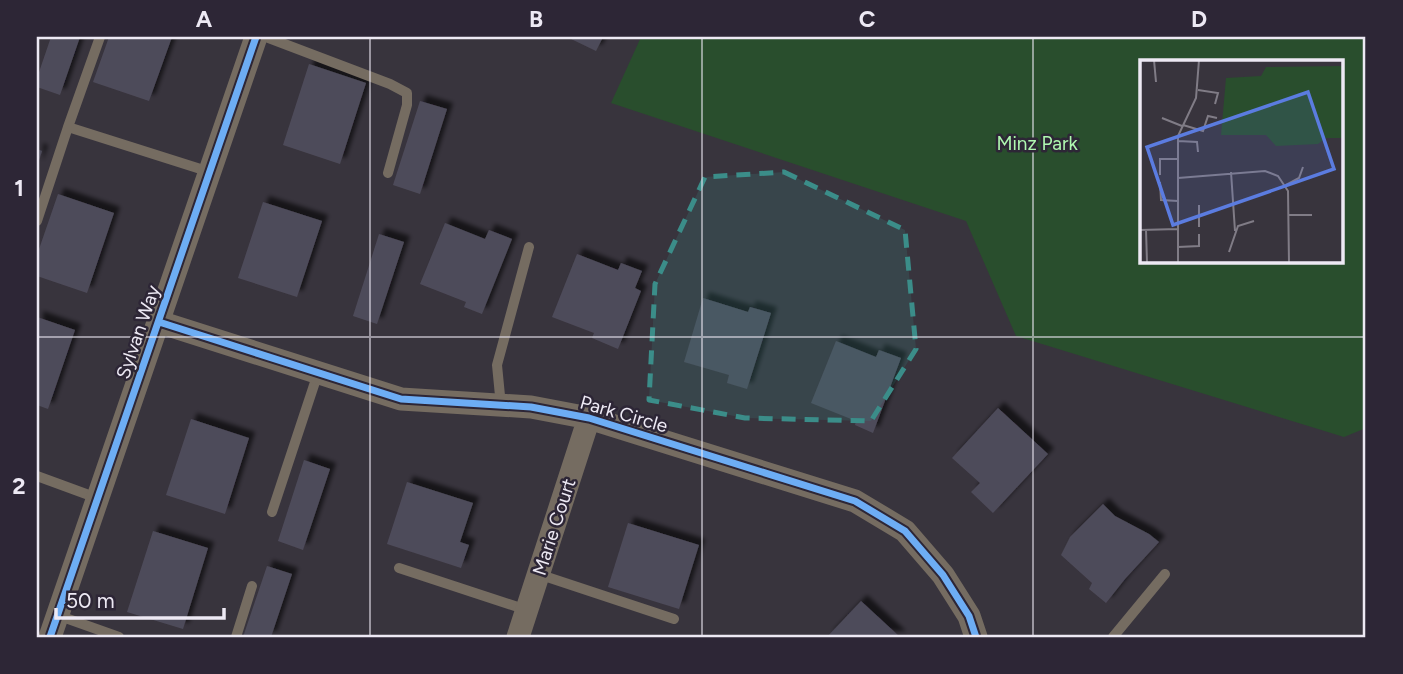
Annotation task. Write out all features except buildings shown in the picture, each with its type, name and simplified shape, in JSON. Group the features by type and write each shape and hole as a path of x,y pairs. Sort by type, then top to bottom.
{"street":[{"name":"Sylvan Way","path":"53,626 256,37"},
{"name":"Park Circle","path":"159,322 401,399 531,407 589,418 855,501 905,531 943,575 969,616 976,637"},
{"name":"Marie Court","path":"519,637 589,418"}],"lane":[{"path":"37,221 100,37"},
{"path":"266,37 407,93 407,105 388,173"},
{"path":"68,128 210,172"},
{"path":"501,406 497,365 529,247"},
{"path":"272,512 318,373"},
{"path":"37,476 97,498"},
{"path":"400,568 527,610"},
{"path":"1113,637 1165,574"},
{"path":"538,575 674,619"},
{"path":"236,637 252,586"},
{"path":"53,626 119,637"}],"highlighted area":[{"path":"784,172 905,230 916,349 871,421 745,418 649,400 655,284 705,177"}],"green space":[{"name":"Minz Park","path":"641,37 1366,37 1366,428 1344,437 1016,336 966,221 611,103"}],"cycle path":[{"path":"50,637 256,37"},
{"path":"159,322 401,399 531,407 589,418 855,501 905,531 943,575 969,616 976,637"}]}
